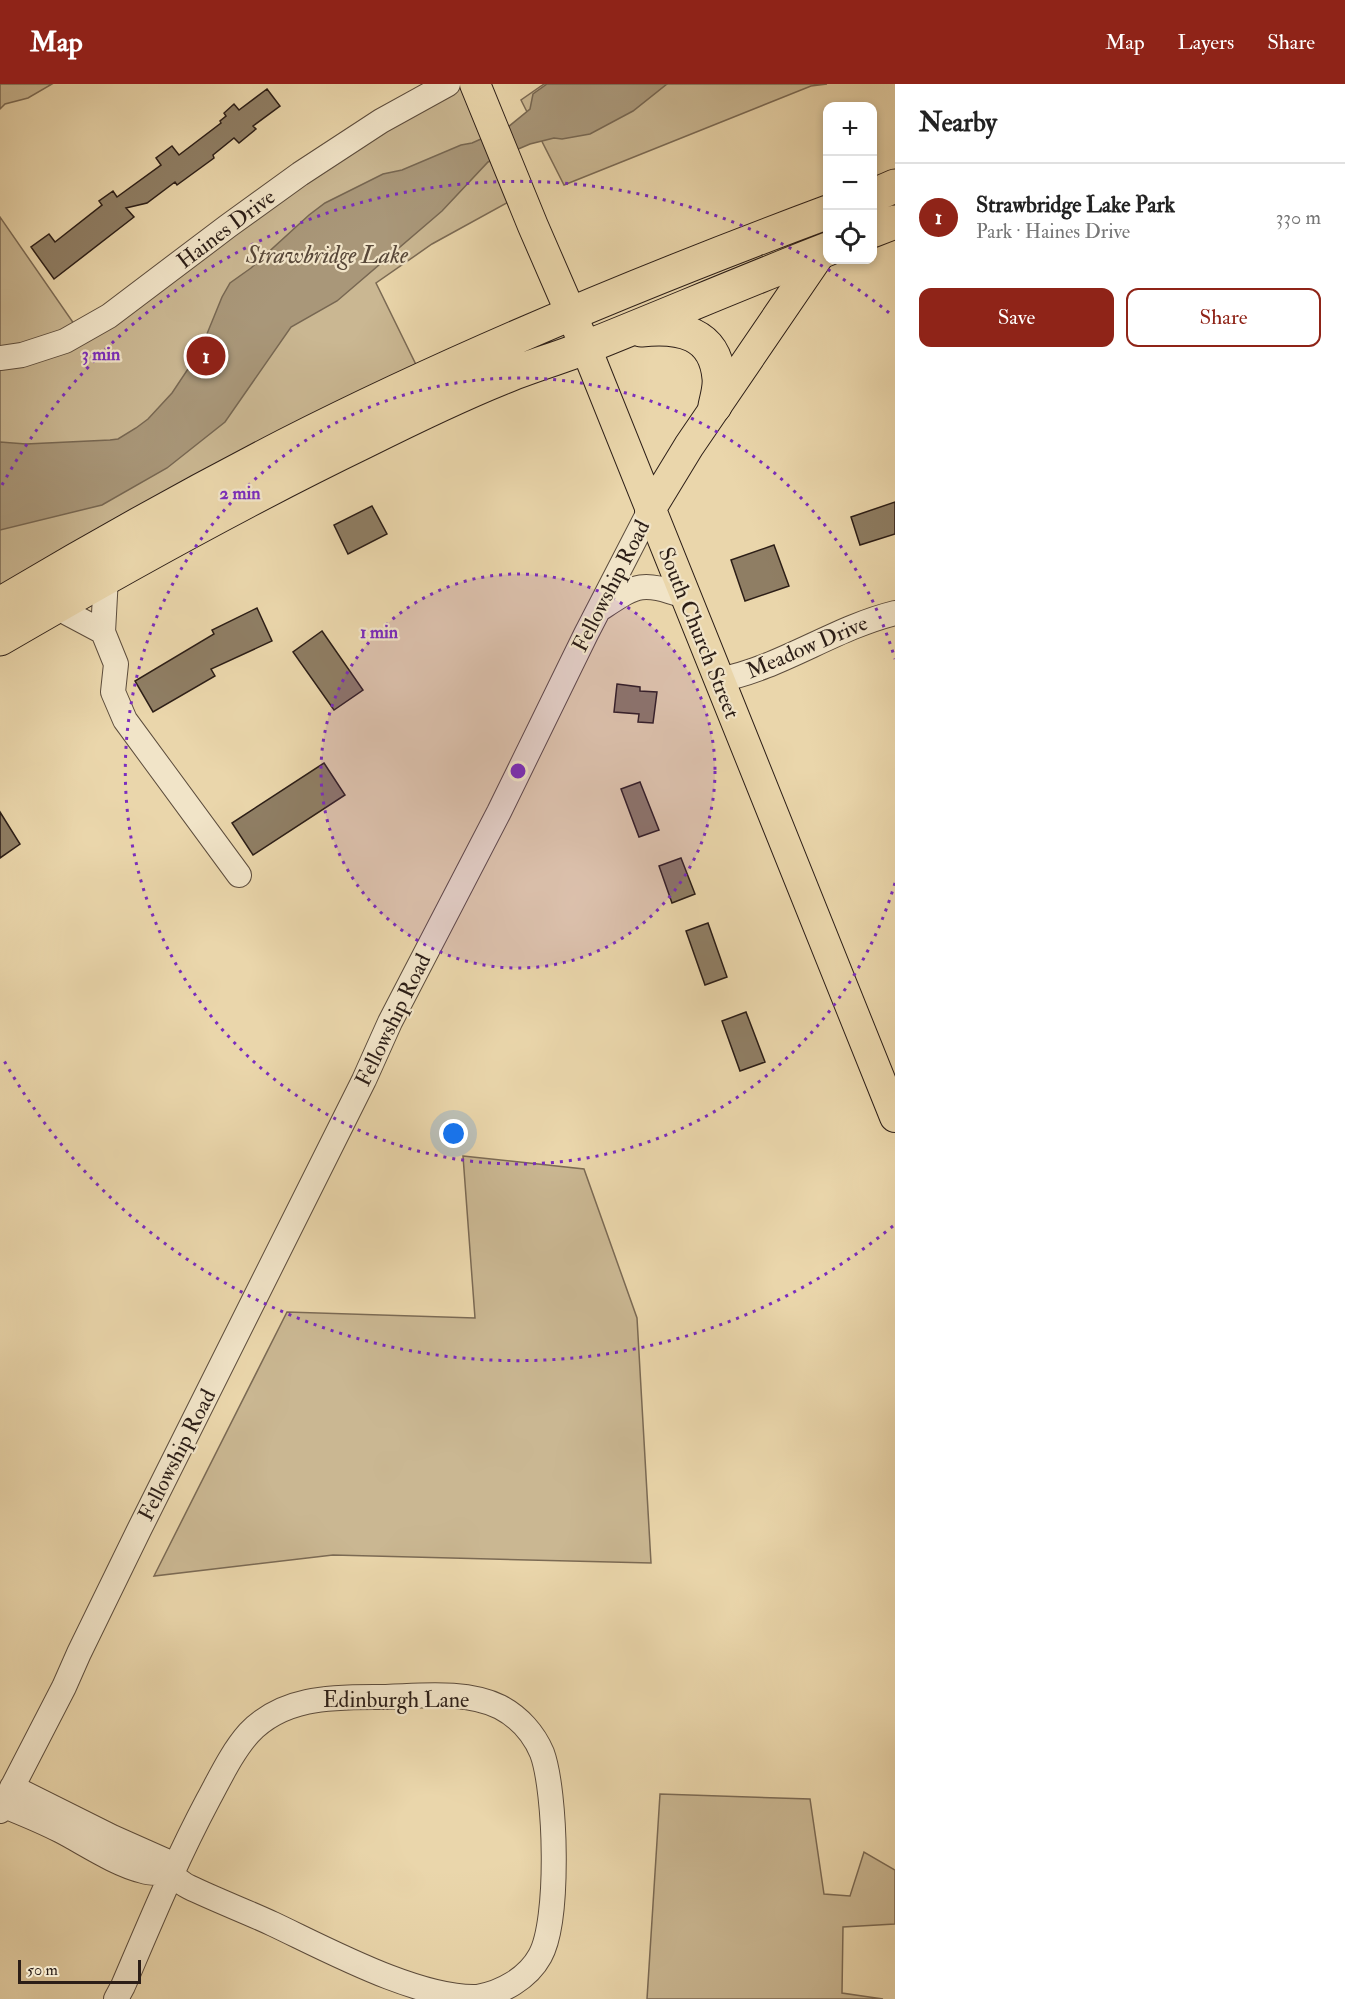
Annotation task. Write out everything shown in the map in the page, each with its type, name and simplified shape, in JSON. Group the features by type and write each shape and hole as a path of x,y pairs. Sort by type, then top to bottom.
{"highway":[{"path":"0,604 139,523 287,444 571,313 823,214"},
{"path":"877,229 895,222"},
{"path":"0,639 106,577 283,482 400,424 503,377 586,348 823,249"},
{"path":"624,332 660,328 682,330 702,340 715,359 719,380 716,406"}],"main road":[{"name":"South Church Street","path":"475,84 586,348 614,422 626,446 684,597 895,1117"},
{"name":"Fellowship Road","path":"650,510 688,446 823,252"},
{"path":"626,446 649,457 668,458 688,446"}],"street":[{"name":"Haines Drive","path":"0,358 22,355 65,341 110,316 300,174 381,121 448,84"},
{"name":"Fellowship Road","path":"5,1801 64,1687 139,1530 364,1080 390,1023 499,812 650,510"},
{"path":"106,577 103,632 116,664 114,692 125,720 239,875"},
{"path":"598,611 630,589 644,586 657,587 684,597"},
{"path":"56,607 103,632"},
{"name":"Meadow Drive","path":"718,680 738,676 852,627 895,613"},
{"name":"Edinburgh Lane","path":"5,1801 112,1837 166,1861 170,1875 185,1886 269,1922 386,1979 433,1994 477,1997 515,1983 530,1970 541,1954 548,1936 553,1893 552,1837 547,1772 541,1752 531,1733 517,1718 500,1707 480,1700 413,1696 297,1703 278,1711 248,1734 226,1767 170,1875"},
{"path":"116,1999 170,1875"}],"shaded area":[{"path":"0,84 52,84 28,98 5,104 0,109"},
{"path":"445,84 475,84 521,195 432,244 376,283 423,379 0,604 0,217 81,334"},
{"path":"544,84 827,84 811,86 564,185 521,100"},
{"path":"463,1156 584,1169 637,1318 651,1563 333,1555 154,1576 287,1312 475,1318"},
{"path":"660,1794 810,1799 824,1894 850,1896 864,1852 895,1870 895,1924 843,1927 842,1993 883,1999 647,1999"}],"water":[{"name":"Strawbridge Lake","path":"547,84 667,84 633,111 590,134 562,139 554,138 530,144 488,162 442,211 337,301 291,327 225,422 167,468 102,505 0,530 0,442 26,444 110,440 118,439 136,428 148,419 172,393 200,351 230,283 251,268 309,215 325,203 383,174 402,170 508,127 530,109 533,94"}],"building":[{"path":"267,89 280,106 253,126 256,129 239,143 234,138 213,155 214,158 177,185 175,182 147,203 126,208 134,217 54,279 31,247 49,234 55,242 102,205 99,201 113,191 117,197 161,165 156,158 172,146 179,155 221,123 220,121 226,116 224,113 234,104 239,110"},
{"path":"895,502 895,534 860,545 851,517"},
{"path":"372,506 387,534 348,554 334,525"},
{"path":"774,545 789,586 745,601 731,560"},
{"path":"257,608 272,641 211,669 215,676 153,712 135,681 214,634 212,630"},
{"path":"322,631 363,690 334,710 293,652"},
{"path":"617,684 640,687 640,691 657,692 653,723 638,722 639,714 614,712"},
{"path":"324,763 345,795 253,855 232,823"},
{"path":"640,782 659,830 639,837 621,789"},
{"path":"0,812 20,844 0,858"},
{"path":"681,858 695,894 672,903 659,866"},
{"path":"708,923 727,977 705,985 686,931"},
{"path":"746,1012 765,1062 740,1071 722,1021"}],"place":[{"name":"Strawbridge Lake Park","path":"206,356"}]}
